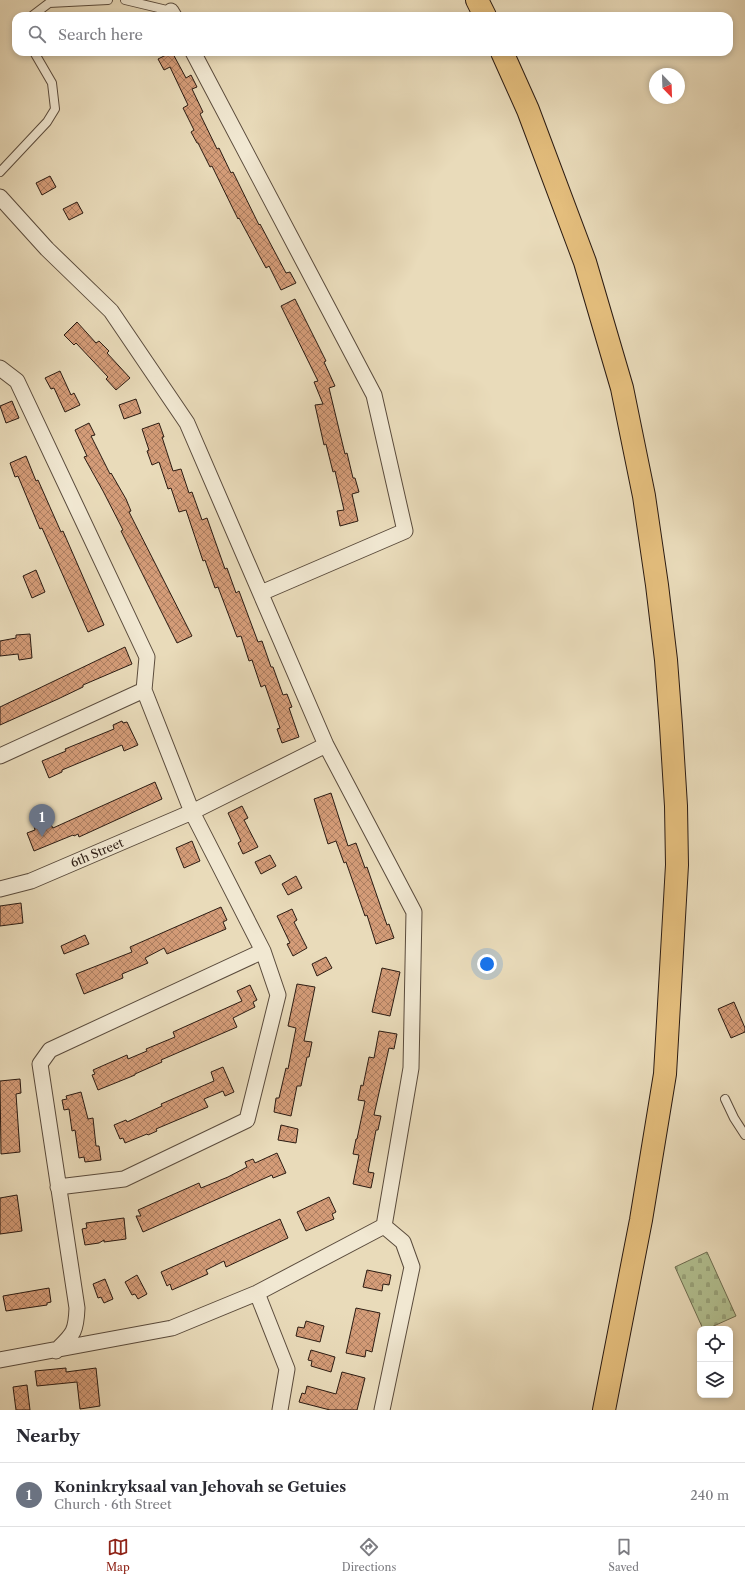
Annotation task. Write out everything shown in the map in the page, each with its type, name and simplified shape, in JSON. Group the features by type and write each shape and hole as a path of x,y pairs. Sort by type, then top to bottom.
{"highway":[{"path":"477,0 483,12"},
{"path":"504,56 528,110 585,262 622,388 644,496 657,584 666,660 671,726 676,806 677,866 665,1074 641,1220 604,1410"}],"street":[{"path":"195,56 374,395 405,531 261,593"},
{"path":"0,197 47,249 111,311 187,422 326,745 414,912 411,1068 384,1226"},
{"path":"0,368 17,381 147,656 144,690 192,812 263,952 278,995 247,1120 124,1179 58,1187"},
{"path":"0,756 144,690"},
{"name":"6th Street","path":"0,887 31,881 192,812 326,745"},
{"path":"56,1350 70,1337 76,1325 77,1308 40,1064 50,1050 263,952"},
{"path":"0,1360 172,1328 257,1293 384,1226"},
{"path":"382,1410 412,1267 403,1242 384,1226"},
{"path":"257,1293 287,1369 280,1410"}],"lane":[{"path":"37,12 49,3 108,0"},
{"path":"125,0 168,12"},
{"path":"0,172 46,122 54,109 52,83 36,56"},
{"path":"725,1099 734,1118 745,1135"}],"green space":[{"path":"707,1252 736,1316 714,1326 702,1326 675,1267"}],"building":[{"path":"164,56 174,56 186,78 191,75 197,87 192,89 203,112 200,114 217,149 219,148 231,173 233,172 259,225 260,224 286,273 290,272 296,283 281,290 269,266 266,268 239,218 238,219 212,166 210,167 191,132 194,130 183,108 188,105 170,67 164,70 158,59"},
{"path":"50,176 56,187 42,195 36,183"},
{"path":"77,202 83,213 69,220 63,209"},
{"path":"295,299 326,361 324,362 335,386 329,388 345,454 347,453 353,478 355,478 359,492 352,494 358,521 340,526 337,511 344,510 335,471 333,472 326,444 324,445 315,405 323,404 314,382 318,381 281,306"},
{"path":"77,322 96,343 99,341 109,351 107,353 130,378 116,390 106,379 108,377 76,343 74,345 64,335"},
{"path":"60,371 71,395 74,393 80,405 65,412 54,388 51,389 45,378"},
{"path":"136,399 141,413 124,419 119,405"},
{"path":"12,401 19,418 6,423 0,406"},
{"path":"89,423 95,435 91,436 110,474 111,473 126,499 131,511 129,512 192,636 177,643 121,531 123,530 84,457 87,456 75,430"},
{"path":"159,423 173,471 181,469 189,493 192,492 202,520 207,518 225,569 227,568 236,593 239,591 258,642 262,641 283,695 287,694 292,707 289,708 299,737 282,743 277,729 280,728 265,685 261,687 252,660 249,661 241,636 237,637 218,587 215,588 205,560 203,561 186,510 179,512 171,488 168,489 159,462 152,465 142,429"},
{"path":"26,456 36,481 38,480 61,532 63,531 104,625 88,632 42,528 40,529 18,476 15,477 10,463"},
{"path":"36,570 45,592 32,598 23,576"},
{"path":"30,634 32,658 19,660 18,654 0,656 0,641 16,638 16,635"},
{"path":"125,647 132,664 83,685 83,687 0,725 0,707"},
{"path":"122,721 123,723 127,722 138,745 124,751 122,745 62,770 62,772 49,778 42,761 66,751 65,749 114,729 113,725"},
{"path":"155,782 162,799 79,837 78,834 73,835 34,851 27,833 35,830 34,826 44,822 46,825 50,823 53,828"},
{"path":"331,793 348,846 356,843 365,868 367,867 387,925 389,924 394,938 376,944 367,915 365,916 346,862 344,863 336,841 328,844 314,799"},
{"path":"242,806 248,818 244,820 258,847 243,854 238,843 241,841 228,813"},
{"path":"192,841 200,861 184,868 176,848"},
{"path":"270,855 276,866 261,874 255,862"},
{"path":"296,876 302,888 288,895 282,884"},
{"path":"21,903 23,923 0,926 0,906"},
{"path":"221,907 227,920 223,922 226,929 167,954 164,948 145,958 148,963 122,974 123,978 84,994 76,974 132,952 130,947"},
{"path":"292,909 297,920 294,922 307,948 293,956 287,944 290,943 277,916"},
{"path":"85,935 89,944 64,954 61,946"},
{"path":"326,957 332,968 317,976 312,964"},
{"path":"382,968 400,972 390,1016 372,1012"},
{"path":"297,984 315,987 304,1041 312,1042 309,1057 307,1057 301,1086 297,1086 291,1116 274,1112 276,1098 279,1098 286,1068 288,1069 296,1028 288,1026"},
{"path":"250,985 257,1000 253,1002 255,1007 233,1018 237,1027 161,1060 162,1062 135,1075 98,1090 92,1075 95,1074 93,1070 127,1055 128,1059 147,1051 146,1049 175,1037 173,1032 242,1001 237,991"},
{"path":"734,1002 745,1028 745,1032 731,1038 718,1009"},
{"path":"379,1031 397,1034 394,1049 389,1048 374,1115 381,1116 378,1130 376,1130 368,1172 374,1173 371,1188 353,1184 359,1155 353,1154 365,1101 358,1100 361,1085 363,1086 369,1057 374,1058"},
{"path":"223,1067 234,1092 225,1096 223,1091 204,1099 208,1107 156,1129 157,1131 148,1135 147,1134 125,1143 123,1138 120,1139 114,1125 126,1120 127,1122 162,1106 161,1104 214,1081 211,1072"},
{"path":"20,1079 21,1093 16,1094 20,1152 1,1154 0,1081"},
{"path":"81,1092 88,1119 93,1118 96,1146 99,1146 101,1160 85,1162 84,1157 79,1158 75,1130 72,1131 69,1109 64,1110 62,1100 67,1099 66,1096"},
{"path":"281,1125 298,1129 296,1143 278,1140"},
{"path":"277,1153 286,1173 273,1178 272,1175 143,1232 136,1216 141,1216 138,1210 199,1183 201,1188 228,1177 247,1167 245,1162 253,1159 255,1163"},
{"path":"17,1195 22,1231 0,1234 0,1198"},
{"path":"329,1197 336,1212 332,1214 334,1219 306,1231 297,1212"},
{"path":"124,1218 126,1239 104,1242 104,1240 99,1243 85,1245 82,1229 87,1228 86,1223"},
{"path":"280,1219 288,1238 226,1267 224,1261 206,1270 208,1274 172,1290 170,1284 167,1286 161,1272"},
{"path":"367,1270 391,1275 389,1285 383,1284 382,1291 363,1287"},
{"path":"137,1275 147,1294 138,1299 135,1294 132,1295 125,1282"},
{"path":"105,1279 113,1299 104,1303 101,1297 98,1298 93,1284"},
{"path":"49,1288 51,1302 47,1303 47,1305 6,1311 3,1296"},
{"path":"356,1308 380,1313 372,1352 366,1350 365,1357 346,1353"},
{"path":"306,1321 324,1326 320,1342 296,1336 298,1327 304,1328"},
{"path":"311,1350 335,1357 331,1372 311,1366 312,1361 308,1360"},
{"path":"66,1368 66,1372 96,1368 100,1406 80,1409 77,1382 37,1386 35,1371"},
{"path":"342,1372 365,1378 357,1410 330,1410 299,1402 302,1393 305,1394 307,1386 336,1394"},
{"path":"27,1385 30,1410 16,1410 13,1387"}],"place":[{"name":"Koninkryksaal van Jehovah se Getuies","path":"42,837"}]}
